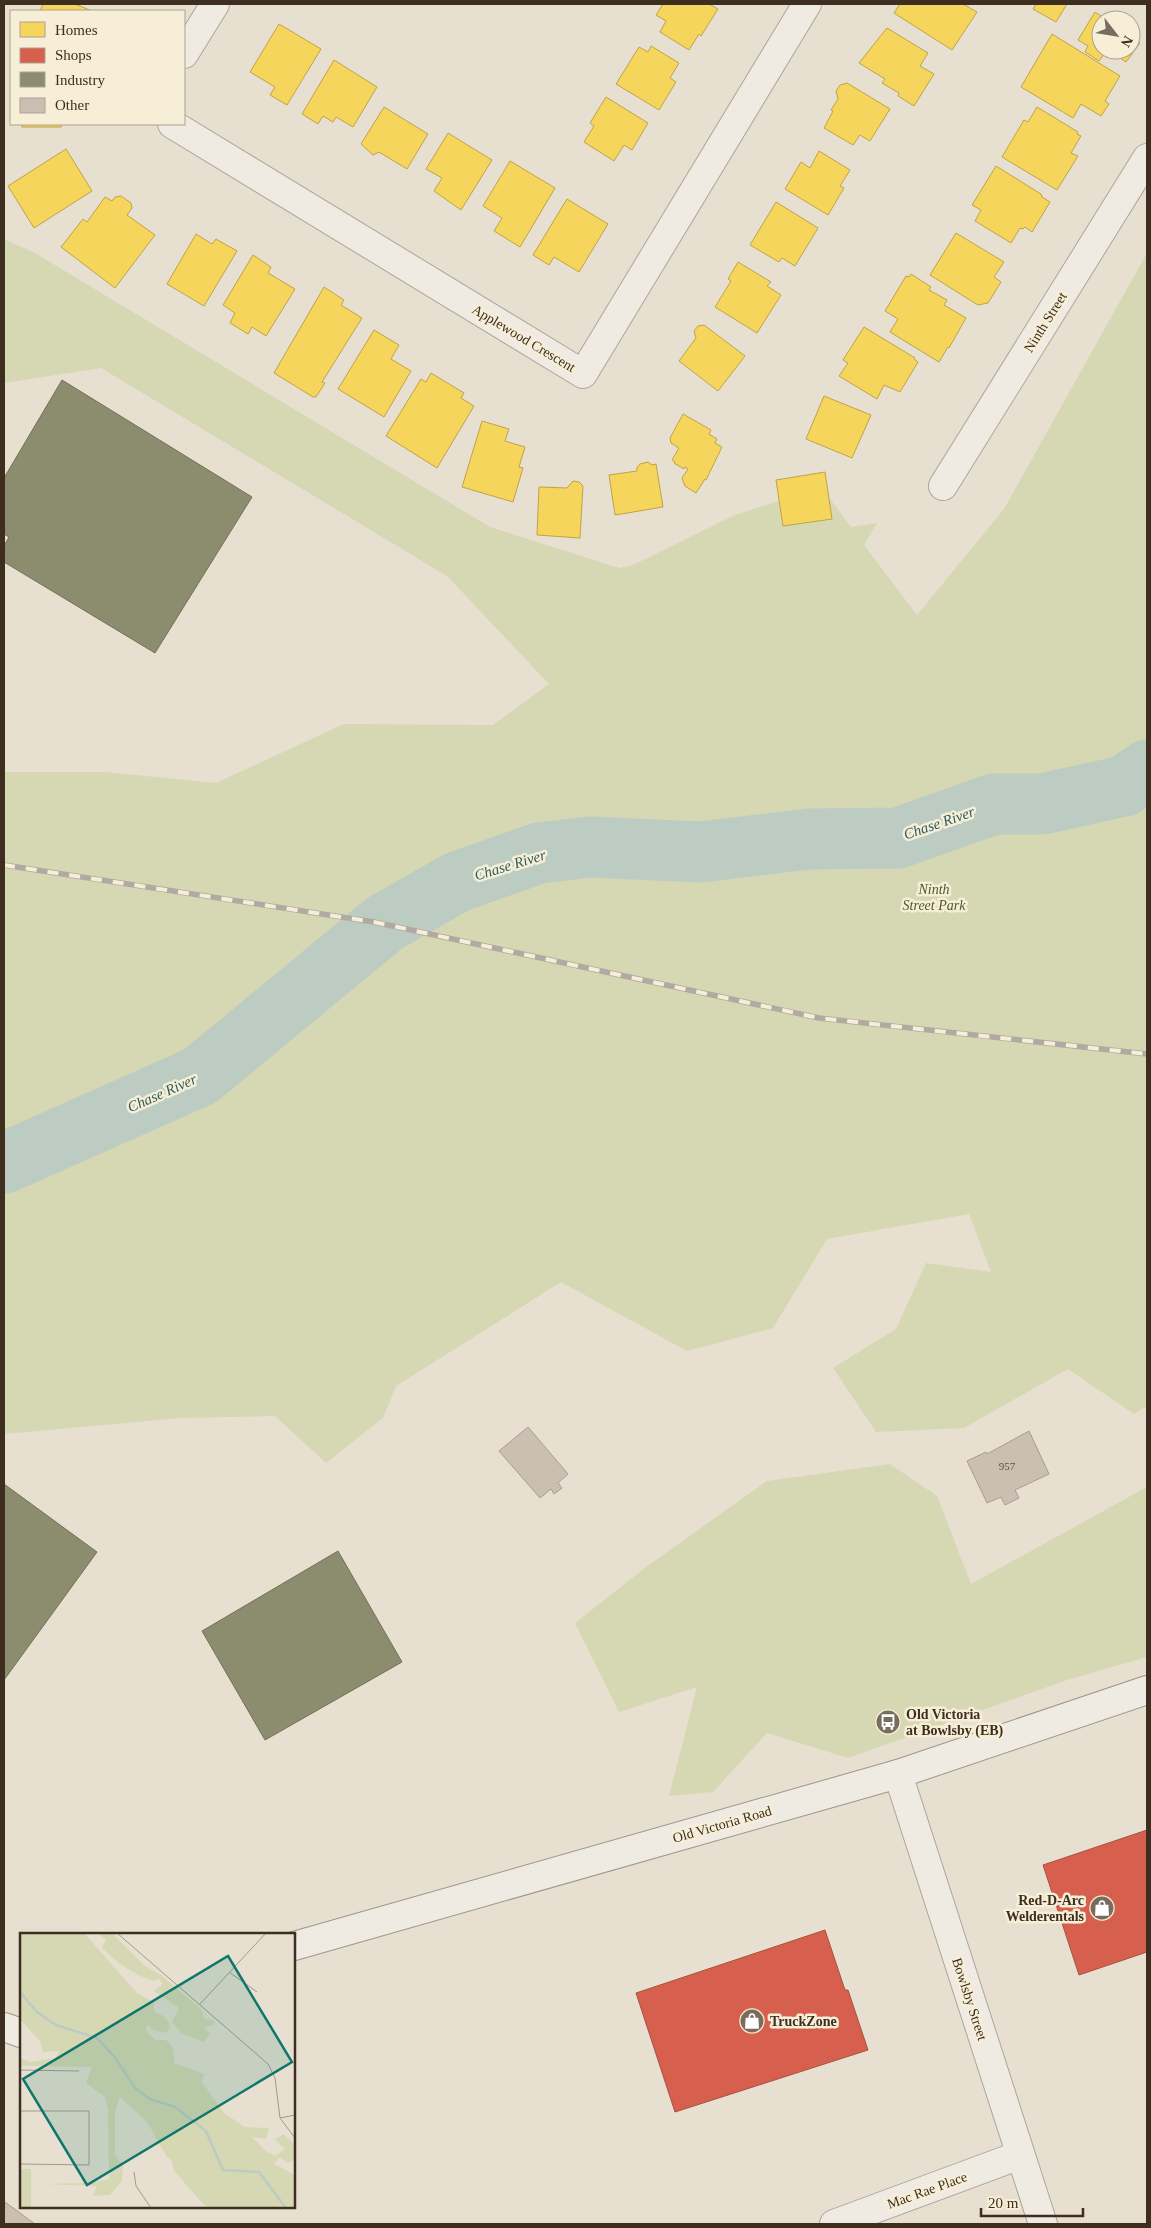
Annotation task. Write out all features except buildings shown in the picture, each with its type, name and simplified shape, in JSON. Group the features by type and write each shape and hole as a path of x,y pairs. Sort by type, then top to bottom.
{"street":[{"path":"185,52 215,4"},
{"name":"Applewood Crescent","path":"174,125 583,374 807,4"},
{"name":"Ninth Street","path":"943,486 1147,158"},
{"name":"Old Victoria Road","path":"295,1946 898,1774 1147,1690"},
{"name":"Bowlsby Street","path":"898,1774 1043,2224"},
{"path":"4,2028 20,2032"},
{"name":"Mac Rae Place","path":"834,2224 1020,2155"}],"green space":[{"name":"Ninth Street Park","path":"4,239 35,253 490,527 619,568 633,565 735,515 821,487 851,527 877,523 864,545 917,615 1004,509 1147,253 1147,1406 1134,1414 1068,1369 964,1428 876,1432 833,1368 896,1329 926,1263 991,1272 969,1214 827,1239 773,1328 687,1351 561,1282 396,1386 383,1418 326,1463 275,1416 181,1418 4,1434 4,772 105,772 216,783 344,724 493,725 549,684 447,576 101,368 4,383"},
{"path":"890,1464 937,1496 971,1584 1147,1487 1147,1657 1067,1680 848,1758 767,1733 713,1792 669,1796 697,1687 619,1712 575,1623 646,1567 767,1481"}],"waterway":[{"name":"Chase River","path":"4,1163 200,1076 385,923 457,882 539,853 590,847 700,852 809,839 898,838 994,804 1042,804 1124,786 1147,770"}],"railway":[{"path":"4,865 374,922 819,1018 1147,1054"}],"place":[{"name":"Old Victoria at Bowlsby (EB)","path":"888,1722"},
{"name":"Red-D-Arc Welderentals","path":"1102,1908"},
{"name":"TruckZone","path":"752,2021"}]}
